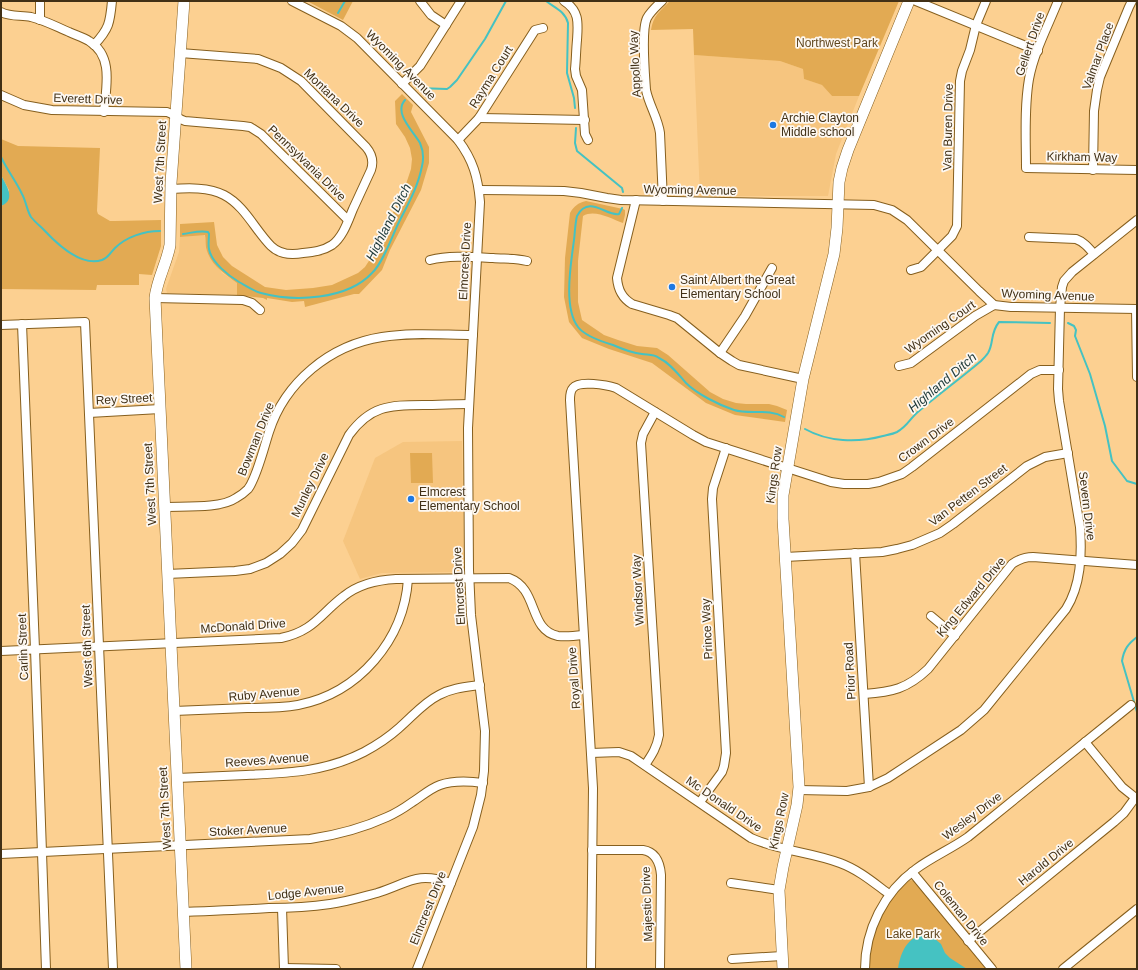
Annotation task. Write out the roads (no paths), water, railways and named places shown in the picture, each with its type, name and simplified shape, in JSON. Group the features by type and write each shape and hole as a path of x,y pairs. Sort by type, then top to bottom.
{"main road":[{"name":"West 7th Street","path":"184,1 171,189 170,246 155,298 186,969"},
{"name":"Kings Row","path":"783,969 779,890 799,790 782,504 803,378 834,254 839,182 844,160 909,1"}],"street":[{"path":"40,1 40,20"},
{"path":"94,45 109,25 112,1"},
{"name":"Wyoming Avenue","path":"292,1 341,26 349,32 458,140 467,152 474,167 478,179 479,190 581,192 613,199 636,200 874,205 892,210 907,220 994,305 1011,307 1136,309"},
{"path":"420,1 431,15 446,25"},
{"path":"402,84 420,66 461,1"},
{"path":"564,1 571,6 575,12 578,23 575,69 576,76 582,90 585,134 588,140"},
{"name":"Appollo Way","path":"662,1 647,18 644,30 646,90 659,125 663,201"},
{"path":"916,1 1038,51"},
{"name":"Van Buren Drive","path":"911,270 921,268 952,236 957,226 960,80 963,67 970,50 976,25 986,1"},
{"name":"Gellert Drive","path":"1026,168 1027,94 1038,51 1058,1"},
{"name":"Valmar Place","path":"1093,170 1094,111 1096,90 1132,1"},
{"path":"1,12 8,15 26,16 40,20 84,38 94,45 100,51 106,64 107,72 104,112"},
{"name":"Rayma Court","path":"458,140 479,118 535,30 543,28"},
{"name":"Montana Drive","path":"171,189 211,190 223,194 240,208 272,246 279,252 300,254 317,251 328,247 340,236 371,170 373,161 372,156 366,147 301,81 281,68 258,59 180,53"},
{"name":"Everett Drive","path":"1,95 24,105 52,110 167,112 176,116"},
{"name":"Pennsylvania Drive","path":"176,116 185,121 243,126 255,130 266,138 348,220"},
{"path":"479,118 584,120"},
{"name":"Kirkham Way","path":"1026,168 1137,170"},
{"name":"Elmcrest Drive","path":"417,969 473,827 483,783 486,731 471,615 468,436 480,202 479,190"},
{"path":"636,200 617,278 620,293 627,301 632,304 677,318 720,353 739,365 803,378"},
{"name":"Severn Drive","path":"799,790 847,791 869,787 888,778 961,730 984,710 1066,609 1078,581 1081,539 1059,401 1060,308 1062,287 1068,276 1135,223"},
{"path":"1029,237 1076,239 1087,245 1094,254"},
{"path":"430,260 443,258 477,258 514,259 526,262"},
{"path":"720,353 745,316 772,268"},
{"path":"155,298 243,300 252,303 260,310"},
{"name":"Wyoming Court","path":"899,366 911,363 974,316 994,305"},
{"path":"1136,309 1137,377"},
{"name":"West 6th Street","path":"22,324 85,322 113,969"},
{"path":"1,326 22,324"},
{"name":"Carlin Street","path":"22,324 46,969"},
{"name":"Bowman Drive","path":"164,507 225,504 243,494 248,489 254,476 271,424 281,405 301,379 315,366 329,357 347,347 384,337 405,335 473,334"},
{"name":"Crown Drive","path":"574,386 591,384 610,386 700,439 831,482 844,484 868,484 890,479 912,467 1031,374 1040,370 1059,370"},
{"name":"Royal Drive","path":"574,386 570,393 570,400 593,788 591,969"},
{"name":"Munley Drive","path":"168,574 243,571 266,562 280,554 292,543 302,530 349,435 358,424 375,411 400,405 469,404"},
{"name":"Rey Street","path":"89,413 160,409"},
{"name":"Windsor Way","path":"645,766 655,750 658,735 641,443 645,429 655,412"},
{"name":"Prince Way","path":"700,802 722,772 726,753 712,499 713,488 726,448"},
{"name":"Van Petten Street","path":"785,557 882,552 912,545 940,533 1027,466 1046,457 1068,453"},
{"name":"Prior Road","path":"856,554 869,787"},
{"name":"King Edward Drive","path":"864,694 894,691 913,682 928,669 1012,564 1018,560 1033,557 1137,565"},
{"name":"McDonald Drive","path":"1,651 289,636 307,629 343,596 360,586 385,579 505,578 513,580 522,586 526,592 541,625 546,630 558,636 584,635"},
{"name":"Ruby Avenue","path":"174,711 288,706 312,701 337,690 366,670 388,642 403,610 408,579"},
{"path":"931,616 955,636"},
{"name":"Reeves Avenue","path":"177,778 292,773 333,764 373,747 399,728 426,703 440,695 456,689 480,685"},
{"name":"Wesley Drive","path":"865,969 868,940 872,926 889,894 912,872 968,837 1131,705"},
{"path":"1085,742 1122,787 1136,798"},
{"name":"Mc Donald Drive","path":"591,753 619,752 631,756 752,838 786,850 826,858 849,866 889,894"},
{"name":"Stoker Avenue","path":"1,854 310,839 335,835 387,817 441,784 460,781 483,783"},
{"name":"Harold Drive","path":"968,941 1114,822 1136,798"},
{"name":"Majestic Drive","path":"592,850 643,850 651,852 657,858 661,875 660,969"},
{"name":"Coleman Drive","path":"912,872 992,969"},
{"name":"Lodge Avenue","path":"183,912 318,906 343,902 421,878 438,879 451,883"},
{"path":"731,883 779,890"},
{"path":"282,908 284,969 336,969"},
{"path":"1063,969 1137,909"},
{"path":"732,959 782,956"}],"water":[{"path":"1,175 9,192 9,196 6,203 1,206"},
{"path":"921,936 934,938 941,944 945,953 950,958 967,969 898,969 900,958 905,948 911,940"}],"waterway":[{"path":"338,13 345,1"},
{"name":"Highland Ditch","path":"417,88 447,89 450,87 457,80 485,39 506,1"},
{"name":"Highland Ditch","path":"546,1 565,15 567,19 567,73 574,98 575,108"},
{"name":"Highland Ditch","path":"183,234 199,231 208,232 210,254 217,264 235,279 252,290 261,293 274,296 304,298 335,294 349,289 361,282 376,269 384,256 420,174 423,160 422,151 420,143 406,122 401,111 405,100"},
{"name":"Highland Ditch","path":"576,128 575,143 577,151 622,188 623,192"},
{"path":"1,157 20,189 31,217 56,242 70,253 78,257 86,260 102,260 124,241 142,233 160,231"},
{"name":"Highland Ditch","path":"622,208 619,214 614,214 592,206 582,210 577,216 570,272 569,297 573,318 578,327 594,338 635,353 653,355 663,360 677,372 686,383 708,399 734,410 746,412 765,412 778,414 784,417"},
{"name":"Highland Ditch","path":"805,429 823,437 843,440 863,440 895,433 901,430 913,416 984,358 990,349 994,330 999,322 1050,323"},
{"name":"Highland Ditch","path":"1068,323 1074,326 1076,330 1075,336 1090,374 1105,426 1112,461 1127,481 1137,484"},
{"name":"Highland Ditch","path":"1137,637 1127,647 1122,661 1137,712"}],"place":[{"name":"Archie Clayton Middle school","path":"773,125"},
{"name":"Saint Albert the Great Elementary School","path":"672,287"},
{"name":"Elmcrest Elementary School","path":"411,499"}],"park label":[{"name":"Northwest Park","path":"837,43"},
{"name":"Lake Park","path":"913,934"}]}
